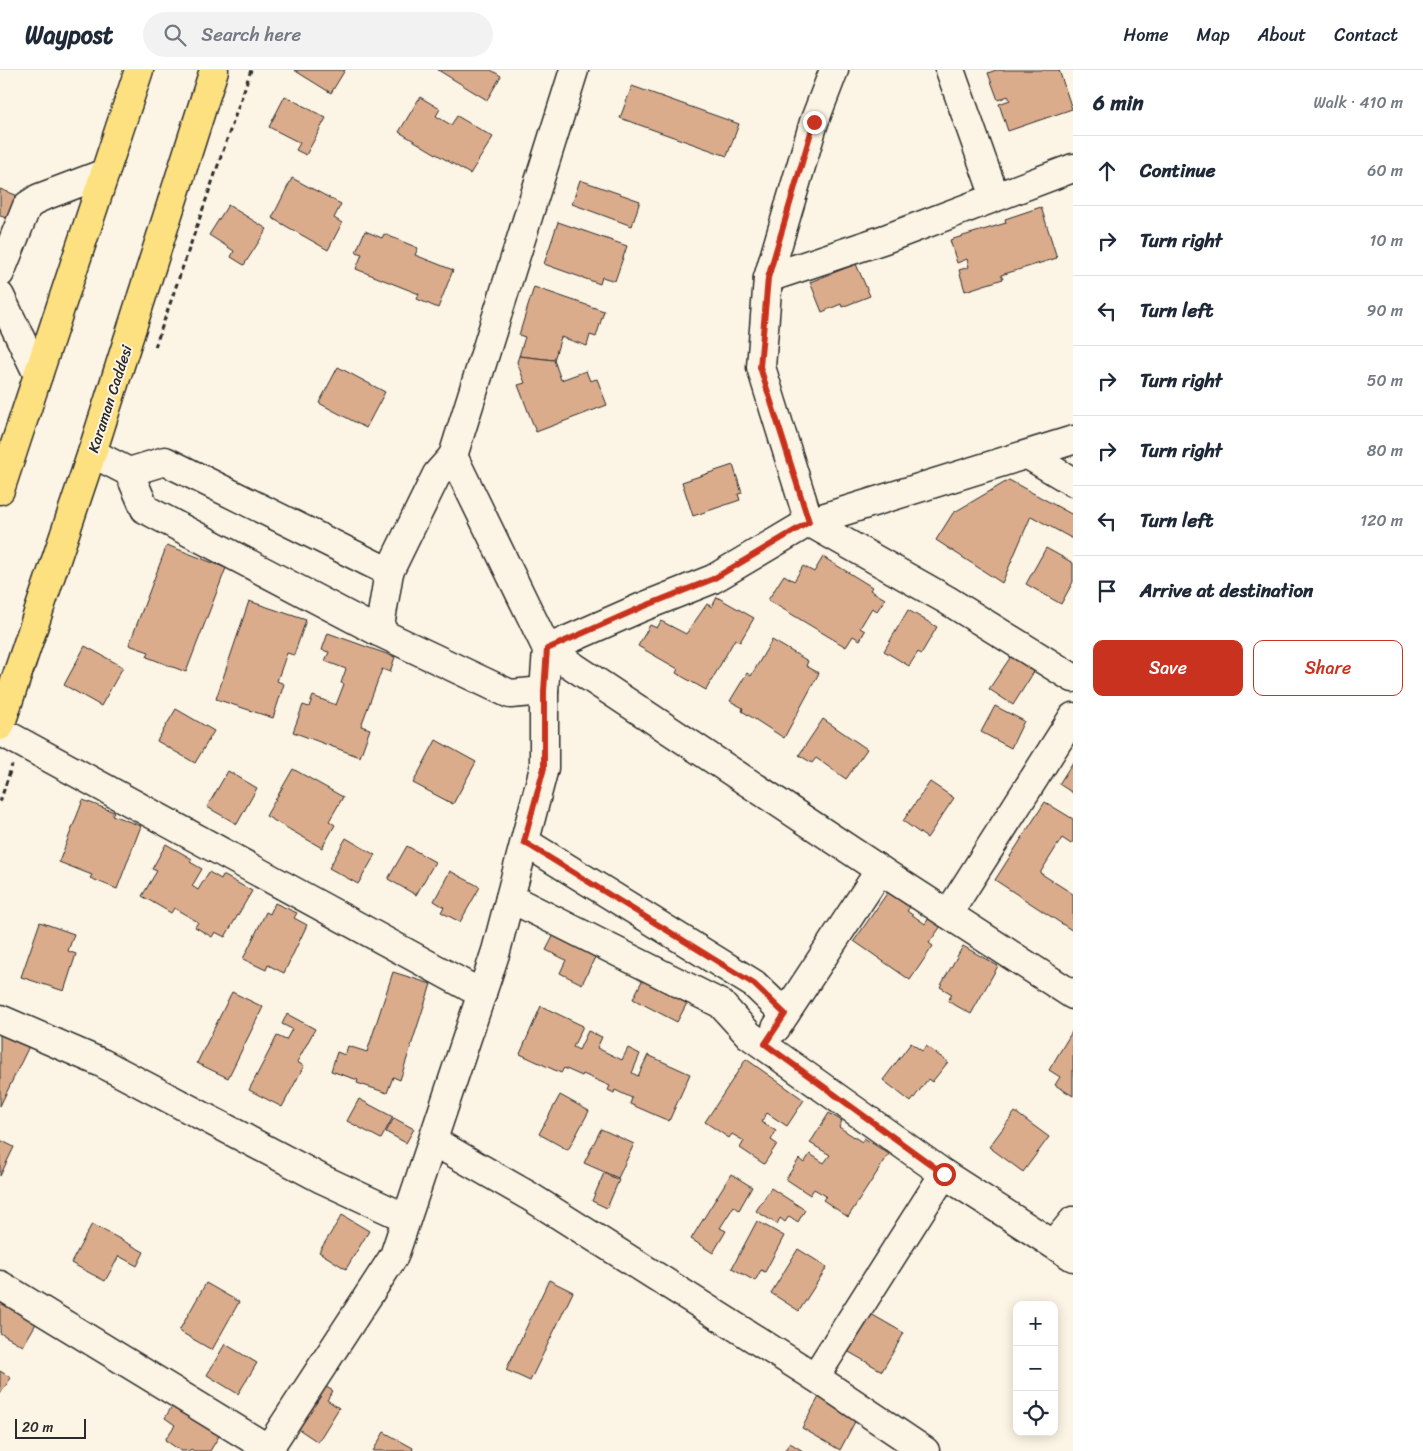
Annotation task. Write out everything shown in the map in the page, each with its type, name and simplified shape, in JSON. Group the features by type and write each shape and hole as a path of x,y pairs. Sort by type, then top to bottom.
{"highway":[{"path":"0,490 140,70"},
{"name":"Karaman Caddesi","path":"0,726 92,453 214,70"}],"street":[{"path":"379,632 390,572 437,474 453,456 574,70"},
{"path":"834,70 814,122 768,278 760,367 809,522 947,600 1073,678"},
{"path":"950,70 995,197"},
{"path":"768,278 885,239 1073,168"},
{"path":"0,273 27,206 39,198 105,173"},
{"path":"0,296 38,375"},
{"path":"547,649 640,608 713,579 809,522 1073,440"},
{"path":"92,453 129,472 145,509 379,632 510,694 544,691"},
{"path":"1028,455 1073,482"},
{"path":"0,1285 269,1450 394,1256 482,994 510,898 544,768 544,691 547,649 453,456"},
{"path":"129,472 165,461 390,572"},
{"path":"547,649 880,870 1073,995"},
{"path":"948,914 1073,717"},
{"path":"0,731 482,994"},
{"path":"524,842 754,984 785,1014"},
{"path":"765,1044 880,870"},
{"path":"510,898 721,1004 750,1035 944,1174 1063,1250 1073,1221"},
{"path":"0,1019 102,1063 322,1179 406,1218"},
{"path":"433,1141 529,1196 815,1378 910,1446"},
{"path":"815,1378 944,1174"}],"path":[{"path":"154,349 251,70"},
{"path":"0,802 14,760"}],"building":[{"path":"294,70 345,70 331,93"},
{"path":"438,70 491,70 501,76 487,100"},
{"path":"996,70 1059,70 1072,109 1008,131 999,104 1010,100 1008,96 998,100 988,73"},
{"path":"632,86 739,124 727,156 620,118"},
{"path":"285,96 326,118 306,155 296,150 300,143 269,127"},
{"path":"420,97 440,109 436,116 451,125 457,116 493,137 470,174 399,132"},
{"path":"292,178 341,204 334,218 342,223 328,250 272,218"},
{"path":"580,180 640,201 632,226 572,204"},
{"path":"0,189 21,197 13,220 0,216"},
{"path":"228,205 267,229 244,265 231,257 234,251 209,235"},
{"path":"1041,207 1057,258 1001,275 1003,279 965,291 959,270 969,267 967,259 957,263 950,240 1006,223 1005,219"},
{"path":"558,222 627,246 615,281 602,277 600,284 544,264"},
{"path":"365,231 382,238 384,234 418,248 415,255 453,270 438,308 417,299 419,294 356,269 362,254 356,252"},
{"path":"856,264 870,296 842,307 841,304 822,312 810,282"},
{"path":"534,287 604,311 596,337 590,335 587,346 561,337 554,360 519,356 525,337 519,335"},
{"path":"519,356 554,360 561,380 586,371 590,381 597,379 607,405 536,432 518,385 525,383 517,362"},
{"path":"338,367 385,392 366,428 319,403"},
{"path":"733,465 742,493 738,494 740,500 693,516 682,482"},
{"path":"1009,480 1073,515 1073,539 1031,516 1002,583 936,540 953,513"},
{"path":"167,545 226,568 186,672 147,657 149,652 129,645"},
{"path":"1046,548 1073,563 1073,582 1061,604 1026,584"},
{"path":"823,557 872,587 870,590 885,599 877,611 872,608 860,628 865,631 860,640 853,636 846,647 768,600 784,575 794,581 803,566 814,572"},
{"path":"717,597 754,618 740,642 735,639 706,690 676,673 678,669 638,646 650,625 657,628 661,621 686,634 707,604 712,607"},
{"path":"249,601 306,620 294,655 287,653 277,681 284,684 273,718 216,699"},
{"path":"908,610 937,627 921,654 918,652 909,666 884,651"},
{"path":"328,633 395,657 390,672 382,669 361,726 370,729 360,757 293,732 303,705 309,707 313,696 336,705 344,684 341,683 346,669 325,661 329,652 322,650"},
{"path":"772,640 808,661 806,666 819,673 784,738 742,711 743,708 730,701 747,673 751,676"},
{"path":"85,646 123,667 101,706 64,685"},
{"path":"1014,652 1037,667 1013,705 989,689"},
{"path":"995,706 1024,721 1011,748 981,732"},
{"path":"176,709 214,731 195,763 157,741"},
{"path":"823,719 867,749 846,779 816,758 812,763 799,755"},
{"path":"436,740 476,762 453,804 413,783"},
{"path":"1073,762 1073,793 1059,784"},
{"path":"293,769 343,797 329,821 335,825 322,848 266,816"},
{"path":"228,771 257,788 237,824 207,807"},
{"path":"930,782 954,798 927,838 903,821"},
{"path":"83,800 114,812 112,815 141,826 117,889 90,878 92,875 59,862"},
{"path":"1045,802 1073,819 1073,841 1071,844 1062,838 1040,873 1073,894 1073,931 995,880"},
{"path":"346,838 375,855 358,884 329,868"},
{"path":"166,844 192,859 190,862 202,869 192,886 198,890 209,872 221,879 223,875 252,891 225,937 215,932 212,937 195,927 198,922 174,908 171,913 142,896 157,871 152,869"},
{"path":"407,846 435,862 416,895 388,879"},
{"path":"450,871 480,887 460,922 441,912 444,907 434,901"},
{"path":"888,892 910,907 907,911 925,924 929,918 941,926 929,943 933,946 910,980 854,941"},
{"path":"275,903 297,913 294,918 307,925 284,973 268,965 266,970 243,959 266,912 270,914"},
{"path":"40,922 74,934 68,951 76,954 64,991 21,977"},
{"path":"557,929 599,949 582,984 560,973 566,960 546,950"},
{"path":"963,946 998,966 971,1014 948,1001 952,994 940,987"},
{"path":"393,972 431,984 400,1080 393,1077 387,1093 357,1083 358,1080 331,1071 337,1052 345,1055 348,1046 367,1052"},
{"path":"646,973 682,992 679,999 687,1003 677,1022 633,999"},
{"path":"232,992 263,1007 228,1078 197,1063"},
{"path":"541,1006 583,1026 573,1047 579,1050 588,1031 602,1037 597,1048 622,1060 628,1048 640,1054 632,1073 638,1076 648,1055 690,1074 669,1121 630,1104 632,1098 615,1090 614,1093 608,1090 610,1086 564,1068 561,1073 520,1054"},
{"path":"287,1014 315,1029 297,1062 304,1066 282,1107 249,1090 277,1036 286,1040 292,1029 282,1024"},
{"path":"0,1027 31,1042 0,1106"},
{"path":"1073,1030 1073,1096 1055,1085 1060,1077 1049,1070"},
{"path":"911,1043 922,1051 926,1046 948,1062 932,1082 928,1079 911,1102 883,1080"},
{"path":"746,1059 804,1100 787,1126 767,1113 761,1122 776,1131 771,1140 777,1144 764,1164 740,1148 744,1141 732,1134 729,1138 705,1122"},
{"path":"560,1095 589,1111 568,1150 539,1134"},
{"path":"359,1099 393,1117 381,1139 347,1121"},
{"path":"1015,1112 1049,1137 1023,1172 989,1147"},
{"path":"829,1113 842,1121 839,1127 862,1142 864,1138 889,1154 848,1217 823,1200 826,1196 814,1189 810,1195 786,1179 799,1159 804,1163 810,1154 824,1163 830,1155 810,1143"},
{"path":"394,1118 414,1129 406,1143 386,1132"},
{"path":"601,1129 634,1144 618,1178 584,1163"},
{"path":"0,1140 14,1147 0,1176"},
{"path":"604,1173 619,1180 607,1208 592,1201"},
{"path":"731,1174 752,1187 739,1210 734,1206 720,1228 726,1231 713,1253 691,1239"},
{"path":"771,1188 805,1210 798,1222 789,1216 785,1222 780,1218 777,1224 756,1211"},
{"path":"342,1215 369,1231 346,1269 319,1252"},
{"path":"757,1221 784,1236 765,1272 761,1270 755,1281 732,1268"},
{"path":"92,1224 144,1252 137,1266 119,1256 105,1281 71,1263"},
{"path":"798,1249 827,1267 799,1311 771,1293"},
{"path":"549,1280 573,1292 530,1381 506,1370"},
{"path":"206,1283 239,1302 212,1350 179,1331"},
{"path":"6,1295 41,1315 23,1346 0,1333 0,1305"},
{"path":"864,1310 904,1333 882,1371 842,1348"},
{"path":"225,1344 257,1363 238,1394 207,1375"},
{"path":"0,1371 11,1378 0,1394"},
{"path":"318,1382 333,1391 327,1400 339,1408 318,1442 291,1424"},
{"path":"820,1395 858,1416 840,1450 802,1428"},
{"path":"175,1401 222,1431 210,1451 194,1451 191,1449 189,1451 181,1451 165,1440 175,1425 165,1418"},
{"path":"384,1432 413,1448 412,1451 373,1451"},
{"path":"790,1443 803,1451 784,1451"}],"route":[{"path":"814,122 768,278 760,367 809,522 713,579 640,608 547,649 544,691 544,768 524,842 754,984 785,1014 765,1044 944,1174"}]}
